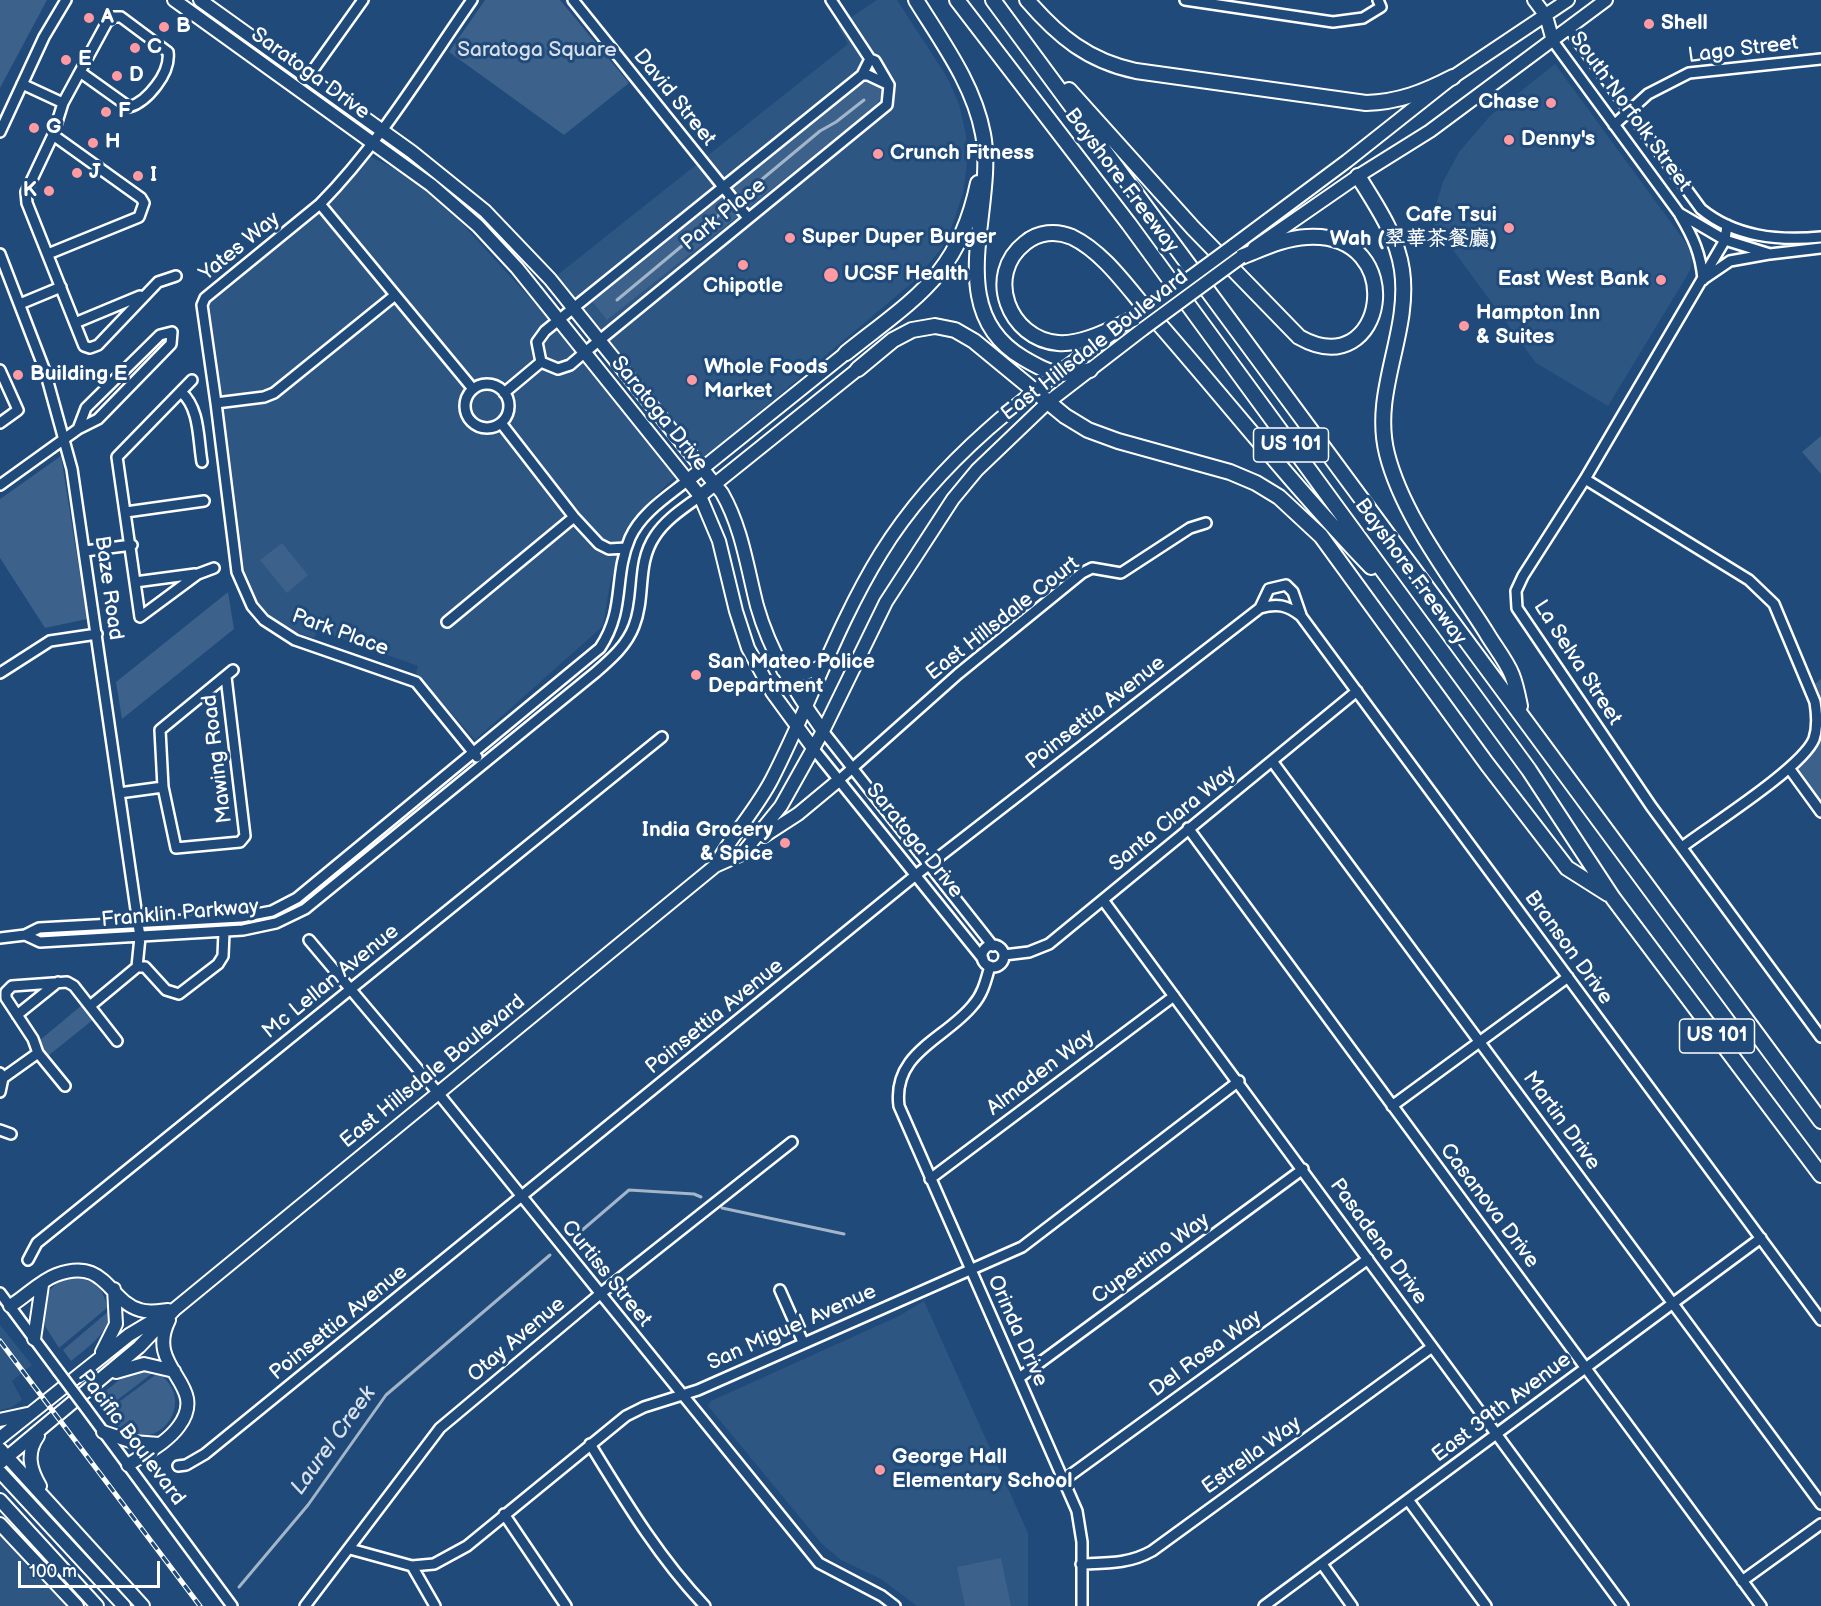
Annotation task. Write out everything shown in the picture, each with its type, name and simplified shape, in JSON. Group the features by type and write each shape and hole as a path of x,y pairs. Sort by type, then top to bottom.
{"highway":[{"path":"916,0 956,65 974,104 982,131 986,157 984,199 976,262 980,300 990,325 1007,346 1054,375 1071,375 1090,370"},
{"name":"Bayshore Freeway","path":"957,0 1129,224 1529,770 1613,898 1821,1175"},
{"name":"Bayshore Freeway","path":"993,0 1821,1121"},
{"path":"1027,0 1052,28 1083,52 1108,64 1136,70 1365,103 1414,96 1453,76"},
{"path":"1026,44 1193,228 1299,337 1322,346 1335,346 1349,342 1369,324 1377,300 1374,276 1358,255 1348,247 1327,238 1304,237 1237,252"},
{"path":"846,353 929,285 954,252 972,210 978,184 980,144 974,104"},
{"path":"1358,176 1386,223 1398,252 1403,274 1402,316 1383,408 1383,436 1389,464 1414,517 1512,675 1522,714"},
{"path":"1139,323 1069,343 1044,341 1022,329 1009,311 1004,290 1006,269 1018,249 1038,235 1061,234 1092,251 1203,373 1322,515 1410,608"},
{"path":"858,369 893,340 912,330 923,327 945,327 974,341 1032,391 1077,424 1103,436 1243,477 1279,497 1302,516 1330,547 1494,773 1567,868 1613,898"}],"main road":[{"name":"Saratoga Drive","path":"174,0 431,185 478,226 558,320 700,496 719,541 736,611 748,648 764,679 813,748"},
{"name":"Saratoga Drive","path":"200,0 437,171 485,211 529,256 716,484 735,518 763,623 783,670 823,731"},
{"name":"South Norfolk Street","path":"1534,0 1546,16 1553,41"},
{"name":"East Hillsdale Boulevard","path":"715,866 725,848 763,796 880,554 922,495 982,434 1054,375 1139,323 1237,252 1453,76 1568,0"},
{"name":"East Hillsdale Boulevard","path":"1237,252 1430,131 1606,0"},
{"name":"South Norfolk Street","path":"1546,16 1569,29"},
{"path":"1347,161 1358,176"},
{"name":"East Hillsdale Boulevard","path":"2,1460 139,1347 175,1309 715,866 742,854 755,841 781,806 823,731 875,621 929,532 977,470 1047,403 1090,370 1139,323"},
{"path":"688,480 846,353"},
{"path":"700,496 858,369"},
{"path":"783,670 790,674 815,671 827,662"},
{"path":"755,841 798,813 839,780"},
{"path":"10,1306 58,1274 80,1271 99,1276 140,1310 175,1309"},
{"path":"34,1340 42,1285"},
{"path":"89,1368 108,1345 113,1333 117,1317 114,1289"},
{"name":"East Hillsdale Boulevard","path":"0,1438 129,1335 175,1309"},
{"path":"128,1465 159,1444 180,1425 186,1406 186,1394 161,1345 163,1331 175,1309"},
{"path":"101,1379 134,1364 156,1365 174,1371"},
{"path":"0,1420 37,1410"},
{"path":"45,1425 32,1447 30,1460 37,1481 50,1503"},
{"path":"103,1432 133,1442 159,1444"},
{"path":"2,1460 50,1503 143,1606"},
{"path":"2,1460 123,1606"},
{"path":"0,1500 97,1606"},
{"path":"0,1524 77,1606"}],"street":[{"path":"0,132 44,37 66,0"},
{"path":"308,78 363,0"},
{"name":"Yates Way","path":"216,403 203,302 320,204 351,170 472,0"},
{"name":"David Street","path":"573,0 748,218"},
{"path":"831,0 870,58 875,61 889,85"},
{"path":"1185,0 1333,22 1363,18 1380,4"},
{"path":"80,72 129,106 144,100 166,68 168,52 126,20 114,17 107,22 63,103 53,135 26,198 84,346 90,348 98,345 158,282 176,276"},
{"name":"South Norfolk Street","path":"1569,29 1694,201 1711,217 1761,237 1821,237"},
{"name":"South Norfolk Street","path":"1553,41 1679,213 1725,240 1770,254"},
{"name":"Park Place","path":"870,58 862,75 726,191 540,336 537,342 541,362 558,369 570,364 584,353 887,105 889,85"},
{"name":"Lago Street","path":"1614,125 1629,109 1663,84 1689,73 1821,59"},
{"path":"862,75 868,75 889,85"},
{"path":"22,84 63,103"},
{"path":"48,254 139,217 144,210 141,198 53,135"},
{"path":"320,204 473,389"},
{"path":"1679,213 1696,243 1701,259 1703,280 1730,261 1821,248"},
{"name":"La Selva Street","path":"1727,225 1725,240 1703,280 1585,479 1523,576 1516,591 1517,608 1651,806 1821,1037"},
{"name":"Baze Road","path":"0,254 45,371 65,439 85,551 140,937 138,967"},
{"path":"20,304 61,287"},
{"path":"75,323 145,294"},
{"path":"216,403 264,397 274,393 394,296"},
{"path":"0,485 78,429 98,418 171,344 172,332 160,334 86,408 78,429"},
{"path":"504,393 541,362"},
{"path":"0,370 18,410 0,423"},
{"path":"192,380 117,457 132,545 140,617 198,574"},
{"path":"489,384 504,393 509,409 501,423 485,428 470,420 465,404 473,389 489,384"},
{"path":"181,392 190,399 194,408 202,462"},
{"name":"Park Place","path":"216,403 237,572 252,606 264,620 295,640 330,650 416,682 482,764"},
{"path":"501,423 574,517 603,547 626,548 646,515 688,480"},
{"path":"1585,479 1749,580 1774,604 1811,691 1817,717 1815,737 1806,753 1682,847"},
{"name":"Franklin Parkway","path":"25,935 40,942 224,932 276,923 305,909 596,672 626,642 635,624 641,572 649,546 664,525 700,496"},
{"path":"126,512 204,501"},
{"path":"447,622 574,517"},
{"name":"East Hillsdale Court","path":"839,780 958,674 1082,573 1092,568 1121,573 1190,528 1206,523"},
{"path":"85,551 132,545"},
{"name":"Franklin Parkway","path":"0,938 25,935 39,928 242,917 285,905 297,898 600,648 615,622 626,548"},
{"path":"135,582 198,574 214,568"},
{"path":"1260,608 1269,589 1286,585 1293,592 1301,616"},
{"name":"Poinsettia Avenue","path":"178,1466 186,1465 205,1454 521,1199 917,874 1260,608 1281,604"},
{"name":"Branson Drive","path":"1281,604 1301,616 1821,1320"},
{"path":"0,673 50,641 97,634"},
{"name":"Mawing Road","path":"230,674 245,836 240,842 176,848 163,787 160,730 230,674"},
{"name":"Santa Clara Way","path":"1004,955 1029,952 1049,944 1357,692"},
{"name":"Saratoga Drive","path":"823,731 993,946"},
{"name":"Mc Lellan Avenue","path":"28,1260 37,1243 663,737"},
{"name":"Saratoga Drive","path":"813,748 917,874 986,963"},
{"name":"Martin Drive","path":"1272,761 1821,1504"},
{"path":"1789,768 1821,812"},
{"path":"119,793 163,787"},
{"name":"Casanova Drive","path":"1188,828 1761,1606"},
{"name":"Pasadena Drive","path":"1103,900 1239,1081 1623,1606"},
{"path":"90,1006 138,967 145,967 166,990 179,994 218,964 223,956 224,932"},
{"name":"Curtiss Street","path":"309,940 438,1093 521,1199 819,1563 882,1596 895,1606"},
{"path":"993,946 1000,948 1004,955 1000,964 986,963 985,950 993,946"},
{"name":"Orinda Drive","path":"986,963 984,987 973,1005 916,1053 897,1089 899,1106 1077,1510 1082,1606"},
{"path":"1392,1106 1479,1040 1568,977"},
{"path":"17,1015 58,982"},
{"path":"65,1086 38,1053 17,1015 6,992 12,986 58,982 74,986 117,1041"},
{"name":"Almaden Way","path":"930,1179 1174,996"},
{"path":"0,1092 1,1076 38,1053"},
{"name":"San Miguel Avenue","path":"350,1549 412,1566 434,1564 467,1546 626,1416 681,1395 1022,1247 1239,1081"},
{"path":"0,1130 11,1134"},
{"name":"Otay Avenue","path":"305,1606 440,1428 600,1294 792,1142"},
{"name":"Cupertino Way","path":"1019,1378 1303,1169"},
{"name":"East 39th Avenue","path":"1264,1606 1409,1501 1761,1238"},
{"name":"Del Rosa Way","path":"1065,1479 1368,1259"},
{"path":"780,1290 803,1342"},
{"name":"Pacific Boulevard","path":"0,1293 232,1606"},
{"name":"Estrella Way","path":"1081,1564 1117,1563 1141,1557 1152,1551 1432,1347"},
{"path":"590,1444 637,1521 686,1586 705,1606"},
{"path":"1409,1501 1486,1606"},
{"path":"504,1514 566,1606"},
{"path":"1742,1581 1821,1524"},
{"path":"1322,1564 1352,1606"},
{"path":"412,1566 435,1606"}],"shaded area":[{"path":"877,0 897,0 947,77 959,104 966,135 967,164 963,193 953,223 942,248 914,281 702,460 555,277 848,44 838,26"},
{"path":"1555,64 1686,243 1692,257 1691,268 1685,279 1608,406 1536,363 1431,220 1443,182 1459,152 1490,116"},
{"path":"367,155 426,184 539,308 675,477 650,501 626,533 610,584 603,626 475,740 416,673 418,666 318,630 314,638 283,628 260,608 248,587 242,558 206,303"},
{"name":"George Hall Elementary School","path":"924,1301 1028,1533 1028,1606 917,1606 881,1579 841,1560 822,1544 708,1406 711,1401 899,1316"},
{"path":"0,1325 32,1365 12,1381 22,1400 12,1407 0,1410"},
{"path":"0,1536 66,1606 0,1606"}],"green space":[{"path":"0,0 47,0 0,88"},
{"name":"Saratoga Square","path":"485,0 560,0 629,83 564,135 449,52"},
{"path":"873,80 883,92 876,106 607,320 592,301 861,81"},
{"path":"1821,436 1821,474 1802,452"},
{"path":"61,456 87,619 45,628 0,558 0,499"},
{"path":"282,543 308,575 287,593 260,560"},
{"path":"228,592 234,629 122,719 116,682"},
{"path":"1821,679 1821,813 1787,770 1816,737 1810,688"},
{"path":"82,1005 94,1019 48,1056 40,1046 40,1040"},
{"path":"82,1278 98,1285 108,1307 59,1348 45,1326 44,1296 57,1283"},
{"path":"110,1310 109,1319 102,1333 71,1361 63,1350"},
{"path":"146,1370 154,1372 107,1408 98,1397 128,1373"},
{"path":"158,1373 171,1386 175,1401 173,1414 165,1426 153,1434 139,1436 124,1430 109,1416 111,1414 108,1410"},
{"path":"1001,1558 1011,1606 965,1606 957,1567"}],"waterway":[{"path":"617,300 820,131 836,122 864,100"},
{"name":"Laurel Creek","path":"573,1238 629,1190 694,1194 701,1197"},
{"name":"Laurel Creek","path":"722,1208 844,1234"},
{"name":"Laurel Creek","path":"239,1587 308,1505 386,1395 550,1255"}],"railway":[{"path":"0,1341 200,1606"}],"place":[{"name":"A","path":"89,18"},
{"name":"Shell","path":"1649,24"},
{"name":"B","path":"164,27"},
{"name":"C","path":"135,48"},
{"name":"E","path":"66,60"},
{"name":"D","path":"117,76"},
{"name":"Chase","path":"1551,103"},
{"name":"F","path":"106,112"},
{"name":"G","path":"34,128"},
{"name":"Denny's","path":"1509,140"},
{"name":"H","path":"93,143"},
{"name":"Crunch Fitness","path":"878,154"},
{"name":"J","path":"77,173"},
{"name":"I","path":"138,176"},
{"name":"K","path":"49,191"},
{"name":"Cafe Tsui Wah (翠華茶餐廳)","path":"1509,228"},
{"name":"Super Duper Burger","path":"790,238"},
{"name":"Chipotle","path":"743,265"},
{"name":"UCSF Health","path":"831,275"},
{"name":"East West Bank","path":"1661,280"},
{"name":"Hampton Inn & Suites","path":"1464,326"},
{"name":"Building E","path":"18,375"},
{"name":"Whole Foods Market","path":"692,380"},
{"name":"San Mateo Police Department","path":"696,675"},
{"name":"India Grocery & Spice","path":"785,843"},
{"name":"George Hall Elementary School","path":"880,1470"}]}
